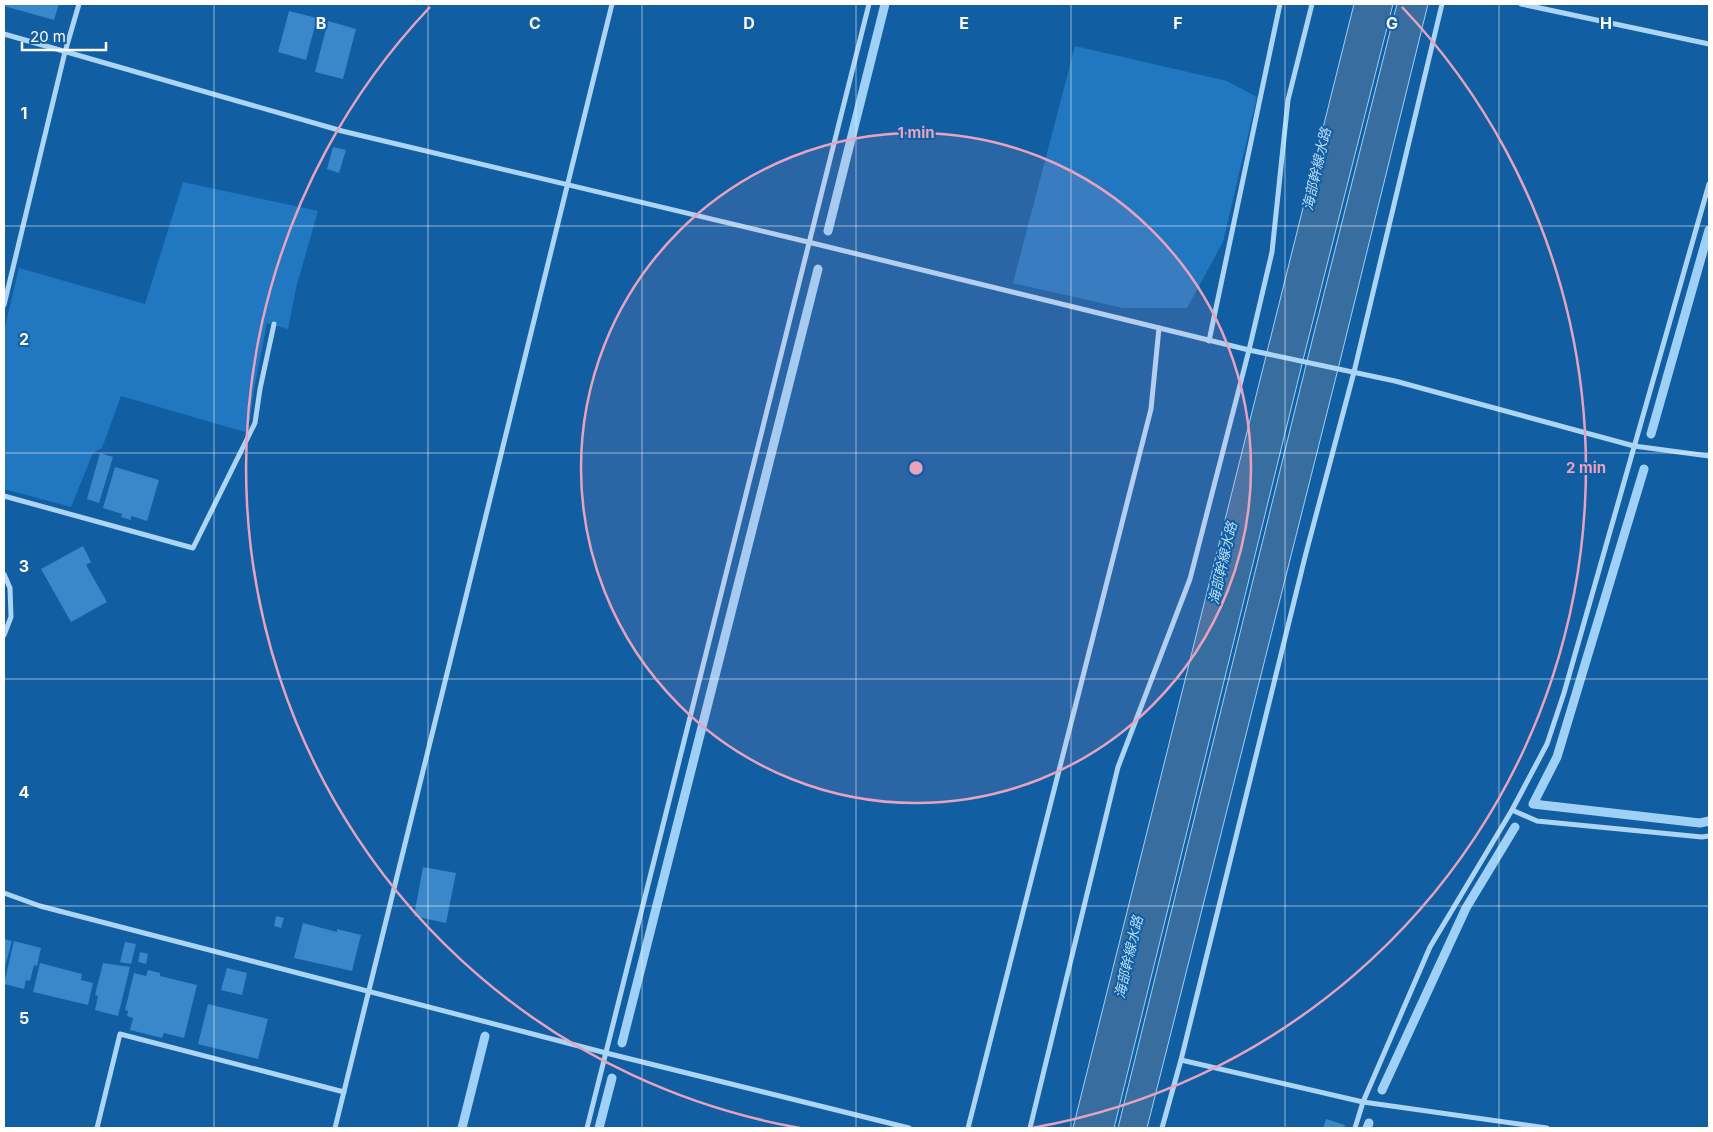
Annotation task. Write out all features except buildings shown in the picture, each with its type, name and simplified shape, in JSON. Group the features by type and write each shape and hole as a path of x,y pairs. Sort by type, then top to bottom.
{"street":[{"path":"4,305 65,52 79,4"},
{"path":"335,1128 612,4"},
{"path":"587,1128 869,4"},
{"path":"1209,340 1280,4"},
{"path":"1030,1128 1118,767 1190,579 1249,350 1272,252 1288,100 1312,4"},
{"path":"1162,1128 1181,1060 1306,553 1354,372 1442,4"},
{"path":"1521,4 1709,44"},
{"path":"4,34 342,131 808,242 1265,354 1395,381 1634,446 1709,456"},
{"path":"1355,1128 1363,1102 1430,948 1512,810 1547,744 1567,683 1709,184"},
{"path":"4,496 193,548 255,422 274,324"},
{"path":"968,1128 1151,409 1159,328"},
{"path":"4,574 10,588 11,617 4,636"},
{"path":"1512,810 1537,821 1702,837 1709,836"},
{"path":"4,893 40,906 368,992 909,1128"},
{"path":"97,1128 120,1034 344,1092"},
{"path":"1181,1060 1363,1102 1547,1128"}],"shaded area":[{"path":"1075,46 1227,81 1257,97 1223,242 1187,308 1123,308 1013,283"},
{"path":"183,182 318,211 296,288 288,329 267,323 250,419 245,432 121,396 102,448 93,453 71,507 4,489 4,331 19,268 145,304"}],"water":[{"name":"海部幹線水路","path":"1354,4 1393,4 1305,352 1114,1128 1073,1128"},
{"path":"1397,4 1428,4 1147,1128 1118,1128 1309,353"}],"waterway":[{"path":"828,231 885,4"},
{"path":"1651,434 1709,230"},
{"path":"622,1043 818,269"},
{"path":"1644,469 1557,757 1533,804 1700,823 1709,821"},
{"path":"1382,1090 1466,908 1515,827"},
{"path":"462,1128 485,1036"},
{"path":"599,1128 612,1078"},
{"path":"1367,1128 1369,1123"}]}
